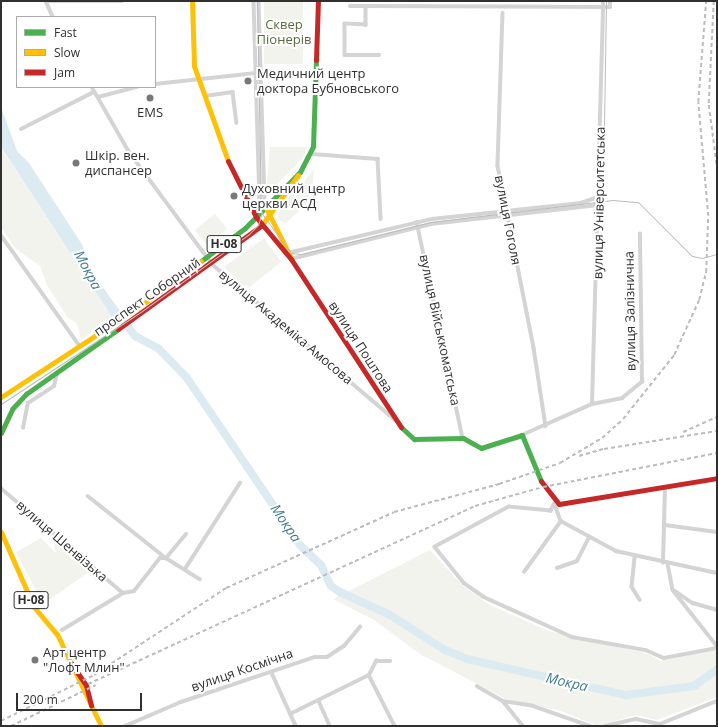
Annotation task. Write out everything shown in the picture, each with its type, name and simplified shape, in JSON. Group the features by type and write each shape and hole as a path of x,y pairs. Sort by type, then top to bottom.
{"main road":[{"name":"вулиця Поштова","path":"192,1 197,77 232,174 256,217 288,253 395,420 414,439 463,438"},
{"path":"312,154 318,1"},
{"name":"проспект Соборний","path":"1,432 18,401 144,314 263,225 312,154"},
{"name":"проспект Соборний","path":"1,397 139,307 256,217 265,206 300,172"},
{"path":"265,206 268,216 288,253"},
{"path":"522,435 544,489 555,503 664,488 717,478"},
{"name":"вулиця Залізнична","path":"463,438 481,448 522,435"},
{"name":"Н-08","path":"1,532 34,607 57,634 70,661 80,688 101,726"},
{"name":"Н-08","path":"70,661 86,685 91,706"}],"street":[{"path":"53,16 46,1 122,1"},
{"path":"254,1 260,201 256,217"},
{"path":"259,1 257,73 265,206"},
{"path":"401,1 401,7"},
{"path":"500,1 500,6"},
{"path":"507,1 507,6"},
{"name":"вулиця Університетська","path":"592,404 603,1"},
{"path":"350,6 610,6 610,1"},
{"path":"366,6 366,25 345,24 345,55 379,55"},
{"name":"вулиця Гоголя","path":"503,13 498,166 506,215 534,348 546,426"},
{"path":"156,84 197,77 257,73"},
{"name":"вулиця Академіка Амосова","path":"92,88 130,153 212,264 395,420"},
{"path":"98,97 133,88"},
{"path":"21,128 94,92"},
{"path":"205,96 233,92 238,123"},
{"path":"312,154 378,159 381,219"},
{"path":"288,253 417,222 505,209 581,203 598,197"},
{"path":"288,253 418,227 506,215 598,205"},
{"name":"вулиця Військкоматська","path":"417,222 463,438"},
{"name":"вулиця Залізнична","path":"522,435 546,426 592,404 622,398 642,382 640,234"},
{"path":"1,235 80,346"},
{"path":"23,428 28,403 54,386 57,374"},
{"path":"185,570 240,484"},
{"name":"вулиця Шенвізька","path":"1,488 123,593"},
{"path":"663,563 665,525 664,488"},
{"path":"88,496 166,558 200,579"},
{"path":"555,503 561,521 588,537 635,558 717,573"},
{"path":"555,503 551,511 509,507 435,546 464,583 484,597 554,631 646,650 664,658 717,647 673,590 668,564"},
{"path":"524,572 561,521"},
{"path":"665,525 717,532"},
{"path":"166,558 186,534"},
{"path":"557,568 577,561 588,537"},
{"path":"62,630 123,593 134,591 160,558 166,558"},
{"path":"635,558 632,587 640,600"},
{"path":"673,590 693,603 717,610"},
{"name":"вулиця Космічна","path":"125,726 181,702 272,673 314,656 327,656 344,646 360,627"},
{"path":"290,714 370,675 376,661 390,660"},
{"path":"272,673 296,726"},
{"path":"370,675 395,726"},
{"path":"477,686 503,701 533,706 590,726"},
{"path":"319,701 330,726"},
{"path":"503,701 523,726"},
{"path":"605,726 636,719 660,724 717,701"}],"green space":[{"name":"Сквер Піонерів","path":"264,1 303,1 303,64 264,64"},
{"path":"270,147 308,147 302,159 266,195"},
{"path":"1,148 112,317 81,340 77,323 68,318 47,285 40,266 15,248 1,227"},
{"path":"314,169 312,190 302,208 286,223 278,220 280,209 294,190 300,187"},
{"path":"215,214 227,229 207,245 195,230"},
{"path":"264,238 281,262 247,289 224,267"},
{"path":"52,535 103,579 96,581 89,572 43,604 16,552 41,538 56,553"},
{"path":"430,550 462,585 490,605 548,631 646,653 661,661 716,649 717,697 657,720 636,715 597,726 561,711 506,699 420,654 374,620 333,599"}],"water":[{"path":"1,107 17,151 29,163 83,246 94,275 120,311 112,317 1,147"}],"waterway":[{"name":"Мокра","path":"111,307 135,336 159,349 187,378 300,545 321,565 331,586 340,592 390,615 445,650 467,659 626,695 694,686 717,669"}],"tram line":[{"path":"257,1 261,212 290,253 301,254 431,222 613,200 638,202 692,256 702,258 717,254"},
{"path":"594,203 603,191 606,1"},
{"path":"1,404 142,311 249,234 258,225 262,212"}],"railway":[{"path":"1,721 94,675 226,588 394,512 499,484 560,463 602,438 623,419 674,355 699,300 706,272 708,216 698,102 706,1"},
{"path":"714,1 709,105 717,166"},
{"path":"683,432 717,417"},
{"path":"579,456 604,449 717,431"},
{"path":"88,684 475,506 543,487 717,453"},
{"path":"11,726 96,685"}],"traffic: fast":[{"path":"201,261 245,228 300,172 313,146 316,60"},
{"path":"1,433 12,409 26,394 118,329"},
{"path":"401,427 414,439 463,438 481,448 522,435 541,481"}],"traffic: slow":[{"path":"192,1 194,66 228,161"},
{"path":"261,226 298,175"},
{"path":"265,206 291,258"},
{"path":"1,397 139,307 201,261"},
{"path":"1,532 34,607 57,634 101,726"}],"traffic: jam":[{"path":"316,60 318,1"},
{"path":"228,161 256,217 291,259 401,427"},
{"path":"118,329 261,226"},
{"path":"541,481 559,504 717,478"},
{"path":"71,663 86,685 91,705"}],"place":[{"name":"Медичний центр доктора Бубновського","path":"248,81"},
{"name":"EMS","path":"150,98"},
{"name":"Шкір. вен. диспансер","path":"76,163"},
{"name":"Духовний центр церкви АСД","path":"234,196"},
{"name":"Арт центр \"Лофт Млин\"","path":"35,660"}]}
